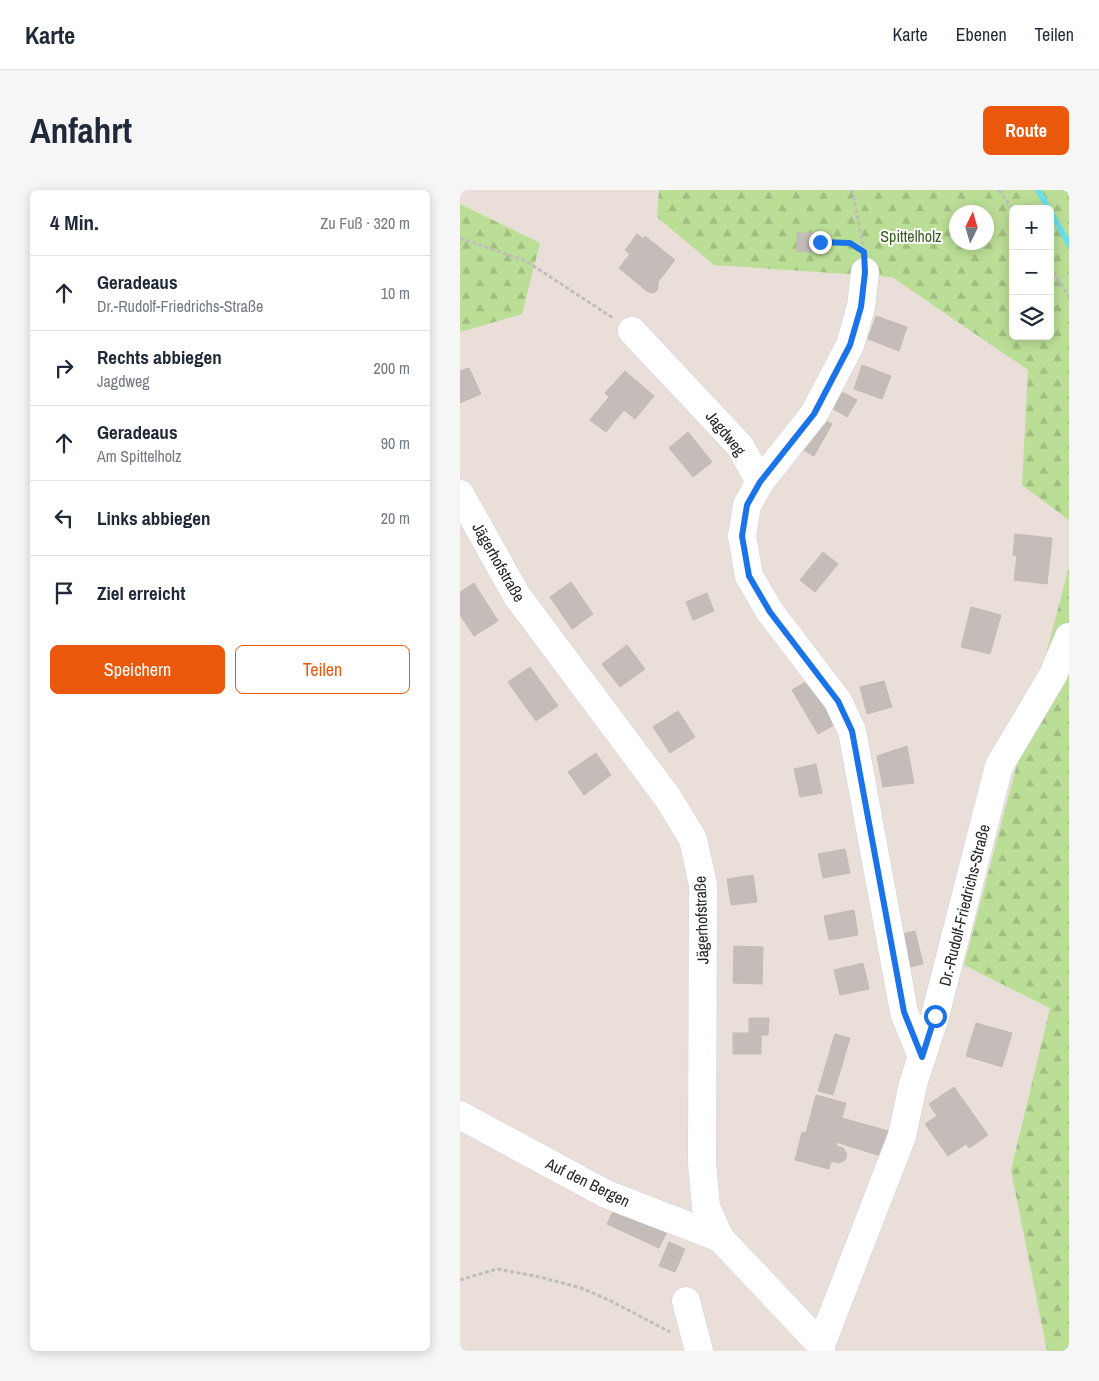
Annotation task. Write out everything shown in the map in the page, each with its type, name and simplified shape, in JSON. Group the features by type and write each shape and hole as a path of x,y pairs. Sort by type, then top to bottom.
{"street":[{"path":"865,262 861,307 850,345 814,414 760,482 747,505 742,536 749,576 770,612 838,701 852,731 904,1012 922,1057"},
{"name":"Jagdweg","path":"632,331 740,446 760,482"},
{"name":"Jägerhofstraße","path":"460,494 517,596 668,798 693,839 703,885 702,1164 706,1206 720,1238 821,1348"},
{"name":"Dr.-Rudolf-Friedrichs-Straße","path":"821,1348 902,1136 913,1084 935,1016 999,766 1053,675 1069,637"},
{"name":"Auf den Bergen","path":"460,1115 606,1194 720,1238"},
{"path":"686,1301 698,1350"}],"path":[{"path":"852,190 865,262"},
{"path":"1000,190 1010,205"},
{"path":"460,238 526,260 632,331"},
{"path":"820,242 850,243 865,262"},
{"path":"1054,273 1069,296"},
{"path":"460,1280 497,1268 581,1288 629,1310 698,1350"}],"green space":[{"name":"Spittelholz","path":"659,190 1069,190 1069,520 1022,485 1028,370 892,277 714,265 657,217"},
{"path":"460,204 540,243 522,314 460,332"},
{"path":"1069,567 1069,1351 1047,1351 1011,1170 1050,1008 964,965"}],"building":[{"path":"797,233 817,233 816,252 797,252"},
{"path":"637,234 643,239 645,236 675,260 658,282 658,289 654,293 648,292 619,268 630,254 625,250"},
{"path":"876,316 907,327 899,351 868,339"},
{"path":"862,365 891,376 882,399 854,389"},
{"path":"469,368 481,394 460,403 460,371"},
{"path":"625,371 654,396 635,419 624,410 606,432 590,420 609,397 605,393"},
{"path":"835,388 857,400 847,417 825,404"},
{"path":"818,417 832,424 814,456 800,448"},
{"path":"688,432 712,462 693,477 669,448"},
{"path":"1015,534 1052,538 1047,584 1014,580 1017,556 1013,555"},
{"path":"823,552 838,564 815,592 800,580"},
{"path":"571,582 593,614 572,629 550,597"},
{"path":"474,583 498,621 474,636 460,615 460,592"},
{"path":"707,593 714,611 693,620 686,602"},
{"path":"971,607 1001,615 990,654 961,647"},
{"path":"627,645 645,669 620,687 602,664"},
{"path":"530,667 544,686 522,702 508,682"},
{"path":"813,678 839,722 818,734 792,690"},
{"path":"884,681 892,707 867,714 860,687"},
{"path":"544,686 558,706 536,721 522,702"},
{"path":"678,711 695,737 670,753 653,727"},
{"path":"907,746 914,783 883,787 877,756"},
{"path":"596,753 611,775 584,795 568,772"},
{"path":"816,764 822,793 800,797 794,769"},
{"path":"845,849 850,873 823,878 818,854"},
{"path":"753,875 757,902 731,905 727,879"},
{"path":"854,910 858,935 829,940 824,916"},
{"path":"915,931 923,964 905,968 898,935"},
{"path":"734,946 763,947 762,984 733,983"},
{"path":"863,963 869,989 840,995 834,970"},
{"path":"749,1018 769,1018 768,1035 749,1033"},
{"path":"976,1023 1012,1033 1002,1067 966,1056"},
{"path":"733,1033 761,1033 761,1054 733,1054"},
{"path":"835,1034 850,1038 833,1095 818,1091"},
{"path":"954,1087 988,1135 969,1148 966,1144 948,1156 925,1124 937,1116 929,1104"},
{"path":"816,1095 846,1103 842,1118 892,1132 884,1157 836,1142 837,1146 843,1148 847,1154 845,1160 839,1163 831,1161 829,1169 795,1160 802,1132 806,1133"},
{"path":"616,1205 668,1229 659,1248 607,1224"},
{"path":"669,1242 685,1249 675,1272 659,1266"}],"waterway":[{"path":"1038,190 1047,205"},
{"path":"1054,218 1069,244"}],"route":[{"path":"820,242 850,243 864,252 865,272 861,307 850,345 814,414 760,482 747,505 742,536 749,576 770,612 838,701 852,731 904,1012 922,1057 935,1016"}]}
